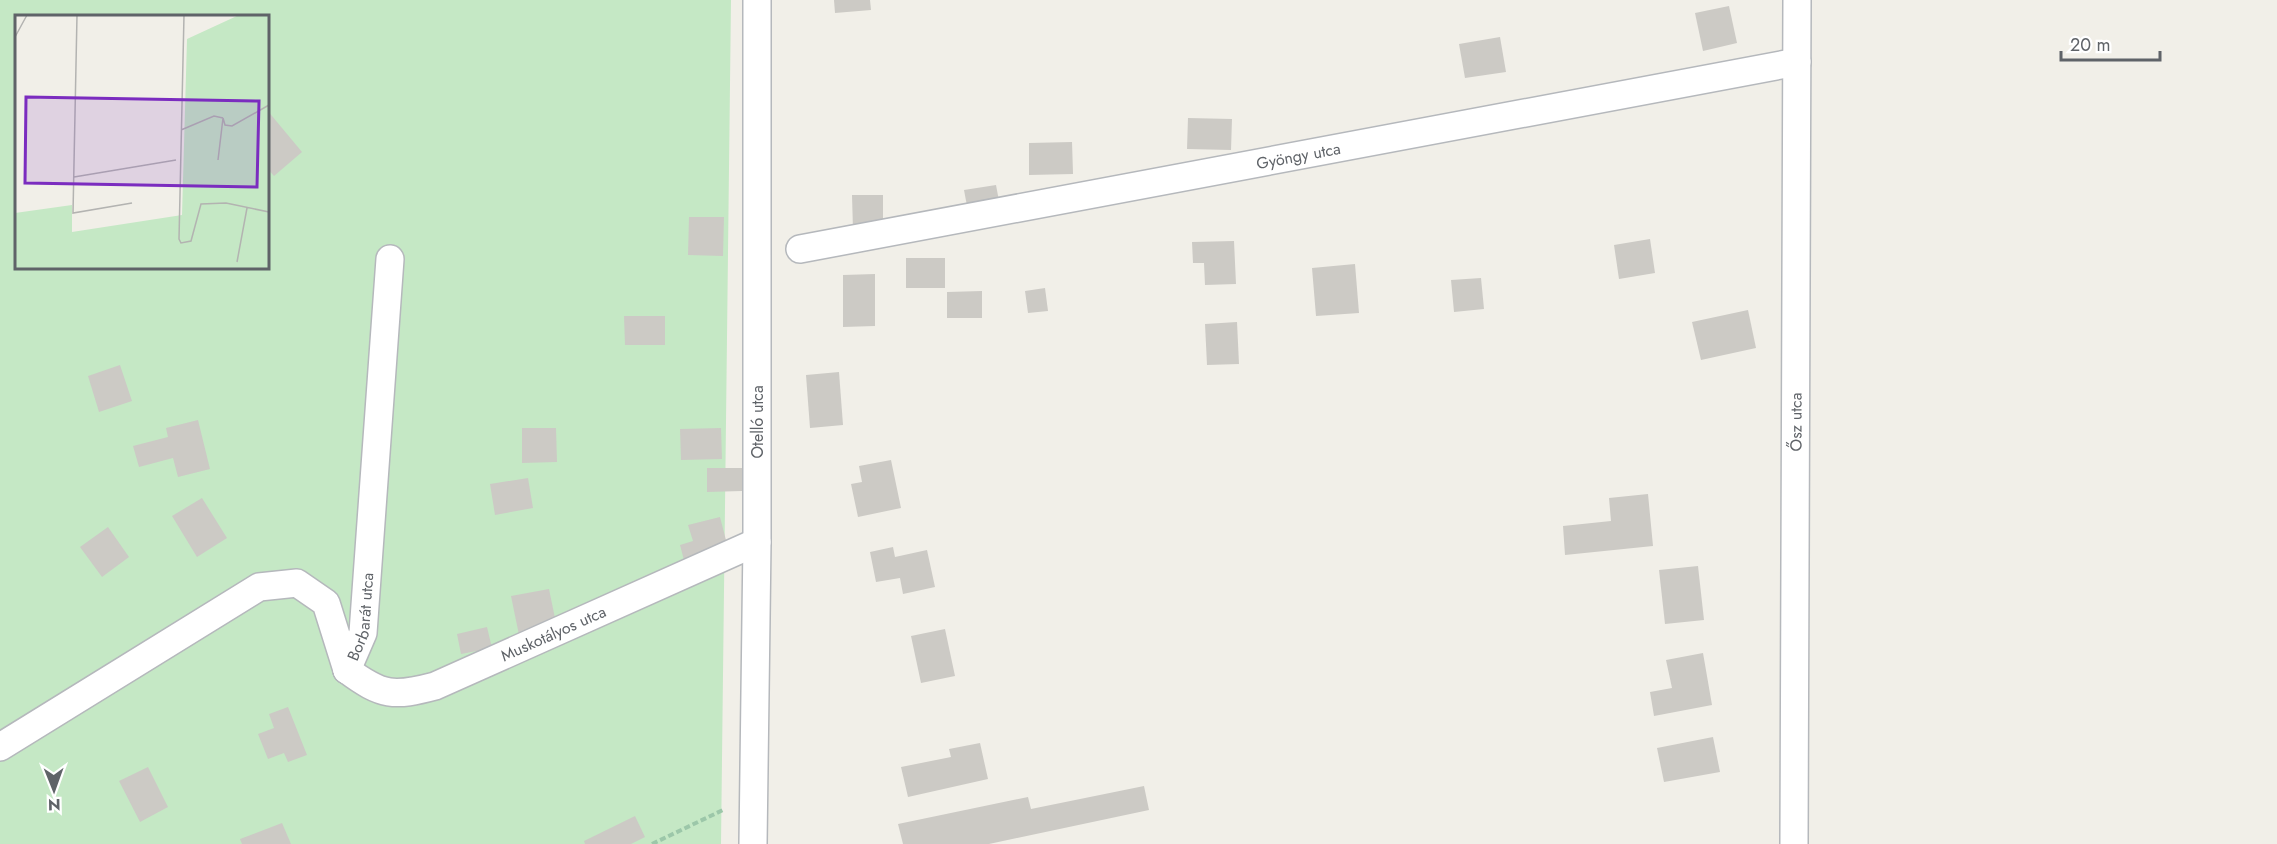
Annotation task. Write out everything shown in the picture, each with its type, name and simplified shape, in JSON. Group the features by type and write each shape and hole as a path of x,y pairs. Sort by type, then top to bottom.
{"street":[{"name":"Otelló utca","path":"753,844 757,542 757,0"},
{"name":"Ősz utca","path":"1794,844 1797,0"},
{"name":"Gyöngy utca","path":"800,249 1797,62"},
{"name":"Borbarát utca","path":"347,670 363,633 390,259"},
{"name":"Muskotályos utca","path":"347,670 372,689 383,691 404,694 435,686 757,542"},
{"name":"Borbarát utca","path":"0,747 259,586 297,583 326,603 347,670"}],"path":[{"path":"652,844 753,796"}],"green space":[{"path":"0,0 731,0 721,844 0,844"}],"building":[{"path":"834,0 870,0 871,10 835,13"},
{"path":"1729,6 1737,43 1703,51 1695,13"},
{"path":"1500,37 1506,72 1465,78 1459,44"},
{"path":"268,111 302,152 274,176 268,169"},
{"path":"1188,118 1232,119 1231,150 1187,149"},
{"path":"1072,142 1073,174 1029,175 1029,143"},
{"path":"996,185 1000,206 968,211 964,190"},
{"path":"852,195 883,195 883,229 853,230"},
{"path":"689,217 724,217 723,256 688,255"},
{"path":"1650,239 1655,273 1619,279 1614,245"},
{"path":"1234,241 1236,284 1205,285 1204,263 1193,263 1192,242"},
{"path":"906,258 945,258 945,288 906,288"},
{"path":"1355,264 1359,313 1316,316 1312,268"},
{"path":"875,274 875,326 843,327 843,275"},
{"path":"1481,278 1484,309 1454,312 1451,280"},
{"path":"1045,288 1048,311 1028,313 1025,291"},
{"path":"982,291 982,318 947,318 947,292"},
{"path":"1748,310 1756,348 1701,360 1692,322"},
{"path":"624,316 665,316 665,345 625,345"},
{"path":"1237,322 1239,364 1207,365 1205,324"},
{"path":"120,365 132,401 99,412 88,376"},
{"path":"839,372 843,425 810,428 806,375"},
{"path":"198,420 210,469 178,477 173,458 139,467 133,446 168,437 166,428"},
{"path":"522,428 556,428 557,462 522,463"},
{"path":"721,428 722,459 681,460 680,429"},
{"path":"891,460 901,508 858,517 851,484 862,482 859,466"},
{"path":"707,468 742,468 742,491 707,492"},
{"path":"528,478 533,508 495,515 490,484"},
{"path":"1648,494 1653,546 1565,555 1563,526 1611,521 1609,498"},
{"path":"202,498 227,538 197,557 172,516"},
{"path":"720,517 729,552 685,564 680,545 693,541 688,525"},
{"path":"108,527 129,557 102,577 80,547"},
{"path":"893,547 895,557 927,550 935,587 903,594 900,578 876,582 870,552"},
{"path":"1698,566 1704,620 1665,624 1659,570"},
{"path":"549,589 557,628 519,635 511,596"},
{"path":"487,627 492,648 461,654 457,634"},
{"path":"945,629 955,676 921,683 911,636"},
{"path":"1703,653 1712,705 1654,716 1650,692 1672,688 1666,660"},
{"path":"288,707 307,755 288,762 284,753 268,759 258,734 274,728 269,714"},
{"path":"1713,737 1720,772 1664,782 1657,748"},
{"path":"980,743 988,779 908,797 901,767 951,757 949,749"},
{"path":"148,767 168,807 140,822 119,781"},
{"path":"1144,786 1149,810 989,844 903,844 898,824 1028,797 1031,809"},
{"path":"635,816 645,837 631,844 585,844 584,841"},
{"path":"282,823 291,844 242,844 240,839"}]}
